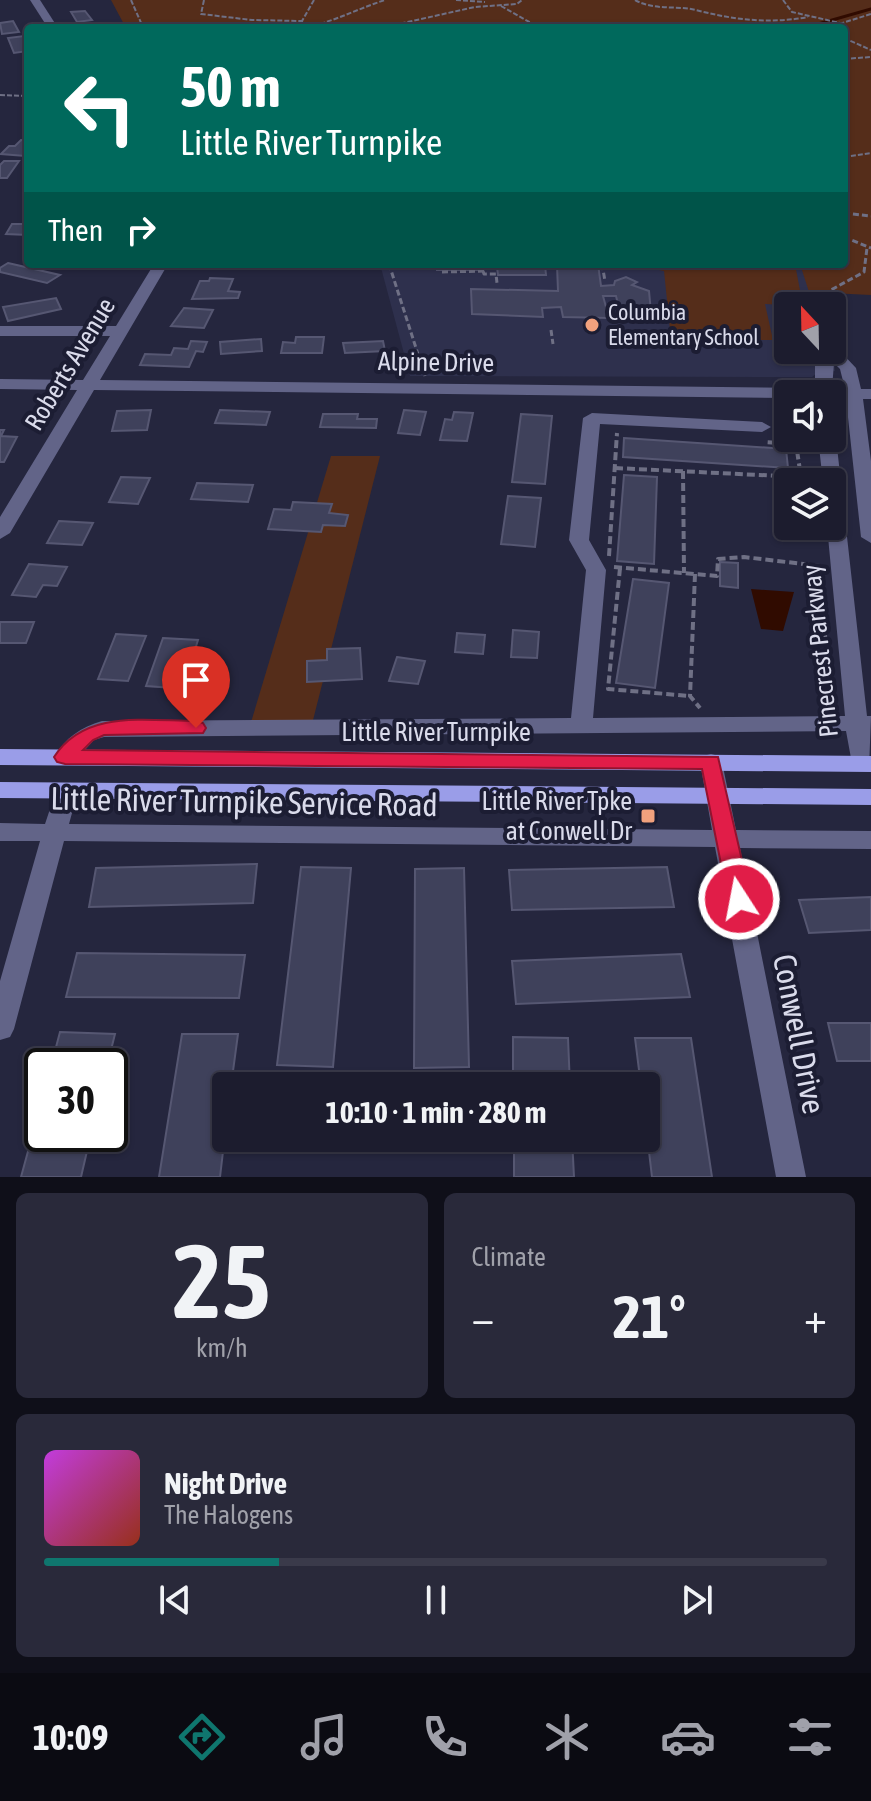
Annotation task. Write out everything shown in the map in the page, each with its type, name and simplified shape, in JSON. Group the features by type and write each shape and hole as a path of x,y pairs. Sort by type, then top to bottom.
{"main road":[{"name":"Little River Turnpike","path":"0,757 866,763"},
{"path":"0,790 871,797"}],"street":[{"path":"35,0 50,24"},
{"name":"Roberts Avenue","path":"0,533 159,268"},
{"path":"0,331 120,331"},
{"path":"824,380 823,366 833,353 848,368 862,394 871,537"},
{"name":"Alpine Drive","path":"0,384 774,393"},
{"path":"581,726 596,570 579,540 592,418 756,434"},
{"name":"Pinecrest Parkway","path":"839,540 866,763"},
{"name":"Little River Turnpike Service Road","path":"65,757 86,735 102,729 863,723"},
{"name":"Conwell Drive","path":"711,762 791,1177"},
{"path":"0,1029 66,791"},
{"name":"Little River Turnpike Service Road","path":"0,832 871,840"}],"path":[{"path":"131,0 142,24"},
{"path":"204,0 201,14 252,20 302,21"},
{"path":"302,24 314,0"},
{"path":"327,24 339,15 385,0"},
{"path":"456,0 493,1 533,24"},
{"path":"499,4 517,4 522,0"},
{"path":"635,0 648,7 695,10 708,15 776,23 808,17"},
{"path":"783,0 792,12 840,23 871,14"},
{"path":"407,24 493,1"},
{"path":"848,40 871,50"},
{"path":"848,59 871,57"},
{"path":"0,95 24,96"},
{"path":"848,156 871,153"},
{"path":"848,213 871,216"},
{"path":"829,292 864,272 869,248 848,239"},
{"path":"390,268 426,379"},
{"path":"441,268 441,272 483,271 484,274 496,274 497,283"},
{"path":"483,271 486,268"},
{"path":"603,268 605,281"},
{"path":"551,330 553,344"},
{"path":"617,432 608,567 717,576 718,559 744,557 820,566 821,582"},
{"path":"615,468 801,477 796,444 756,434"},
{"path":"683,471 684,573"},
{"path":"620,568 608,689 690,696"},
{"path":"695,574 690,696 703,711"},
{"path":"822,597 831,706 823,709"}],"shaded area":[{"path":"111,0 871,0 871,295 809,292 801,268 848,268 848,24 124,24"},
{"name":"Columbia Elementary School","path":"381,268 826,268 829,292 774,292 774,364 834,364 835,371 821,370 812,377 410,376"},
{"path":"649,268 796,268 800,292 774,292 774,304 765,304 773,340 671,339 664,271"},
{"path":"331,456 380,456 311,728 249,729"},
{"path":"751,589 794,592 783,631 761,629"}],"building":[{"path":"85,11 92,20 77,22 71,12"},
{"path":"13,21 19,32 2,34 0,23"},
{"path":"24,36 24,52 14,53 8,38"},
{"path":"24,140 24,156 1,154 9,146"},
{"path":"4,161 19,161 7,178 0,178 0,165"},
{"path":"12,224 24,224 24,235 6,234"},
{"path":"8,263 60,275 47,283 0,272 0,268"},
{"path":"437,268 477,268 477,270"},
{"path":"497,268 545,268 546,275 498,275"},
{"path":"557,268 599,268 601,286 614,285 615,281 626,277 637,282 632,285 649,291 651,313 637,320 620,312 616,296 603,296 609,318 563,317 561,307 542,308 543,317 472,314 471,289 558,291"},
{"path":"210,278 233,279 228,291 240,292 238,298 192,299 200,281 209,281"},
{"path":"56,298 61,309 8,321 3,307"},
{"path":"184,308 213,310 204,328 171,326"},
{"path":"296,337 324,337 322,353 281,353 283,342 295,343"},
{"path":"261,339 262,351 221,354 220,342"},
{"path":"191,341 207,342 203,352 196,351 189,367 140,365 145,354 171,355 174,348 188,349"},
{"path":"383,341 385,351 345,353 343,343"},
{"path":"151,410 147,430 112,431 117,411"},
{"path":"220,410 270,412 266,425 215,423"},
{"path":"404,410 426,412 420,435 398,433"},
{"path":"454,412 473,413 467,441 440,440 445,419 452,420"},
{"path":"323,414 358,414 357,419 377,419 376,428 320,427"},
{"path":"521,414 552,416 545,484 512,482"},
{"path":"0,430 4,430 1,436 17,437 4,462 0,462"},
{"path":"624,438 774,448 774,452 786,452 788,468 623,457"},
{"path":"624,475 657,477 654,564 617,561"},
{"path":"121,477 150,478 138,504 109,502"},
{"path":"197,483 253,485 248,502 191,499"},
{"path":"508,496 541,498 535,547 501,544"},
{"path":"293,502 332,504 329,513 348,515 345,526 323,525 321,532 268,529 274,509 291,510"},
{"path":"59,521 93,523 82,545 47,543"},
{"path":"720,562 738,563 738,588 720,586"},
{"path":"29,564 67,567 57,586 43,585 36,597 12,595"},
{"path":"633,579 669,583 655,688 616,683"},
{"path":"0,622 34,622 26,643 0,643"},
{"path":"513,630 539,632 537,658 511,657"},
{"path":"457,633 485,635 483,654 455,652"},
{"path":"116,634 146,636 128,681 98,679"},
{"path":"163,638 198,640 194,653 186,652 173,688 146,686"},
{"path":"360,648 362,679 307,682 307,661 327,660 327,649"},
{"path":"397,657 425,661 418,684 389,681"},
{"path":"257,864 253,903 89,907 96,868"},
{"path":"301,867 351,868 333,1067 277,1065"},
{"path":"667,867 674,907 512,910 509,870"},
{"path":"464,868 469,1067 414,1068 415,869"},
{"path":"871,897 871,930 809,933 799,900"},
{"path":"77,953 245,955 239,998 66,997"},
{"path":"681,954 690,997 516,1004 512,961"},
{"path":"828,1023 871,1023 871,1061 837,1061"},
{"path":"60,1032 115,1034 112,1048 56,1048"},
{"path":"182,1034 238,1034 233,1072 212,1072 212,1152 223,1152 220,1177 159,1177"},
{"path":"513,1037 568,1038 569,1072 513,1072"},
{"path":"635,1038 691,1038 712,1177 652,1177 649,1152 660,1152 660,1072 639,1072"},
{"path":"28,1152 87,1152 81,1177 21,1177"},
{"path":"514,1152 573,1152 574,1177 514,1177"}],"waterway":[{"path":"818,24 871,9"}],"place":[{"name":"Columbia Elementary School","path":"592,325"},
{"name":"Little River Tpke at Conwell Dr","path":"648,816"}],"route":[{"path":"196,728 102,729 86,735 65,757 711,762 739,899"}]}
